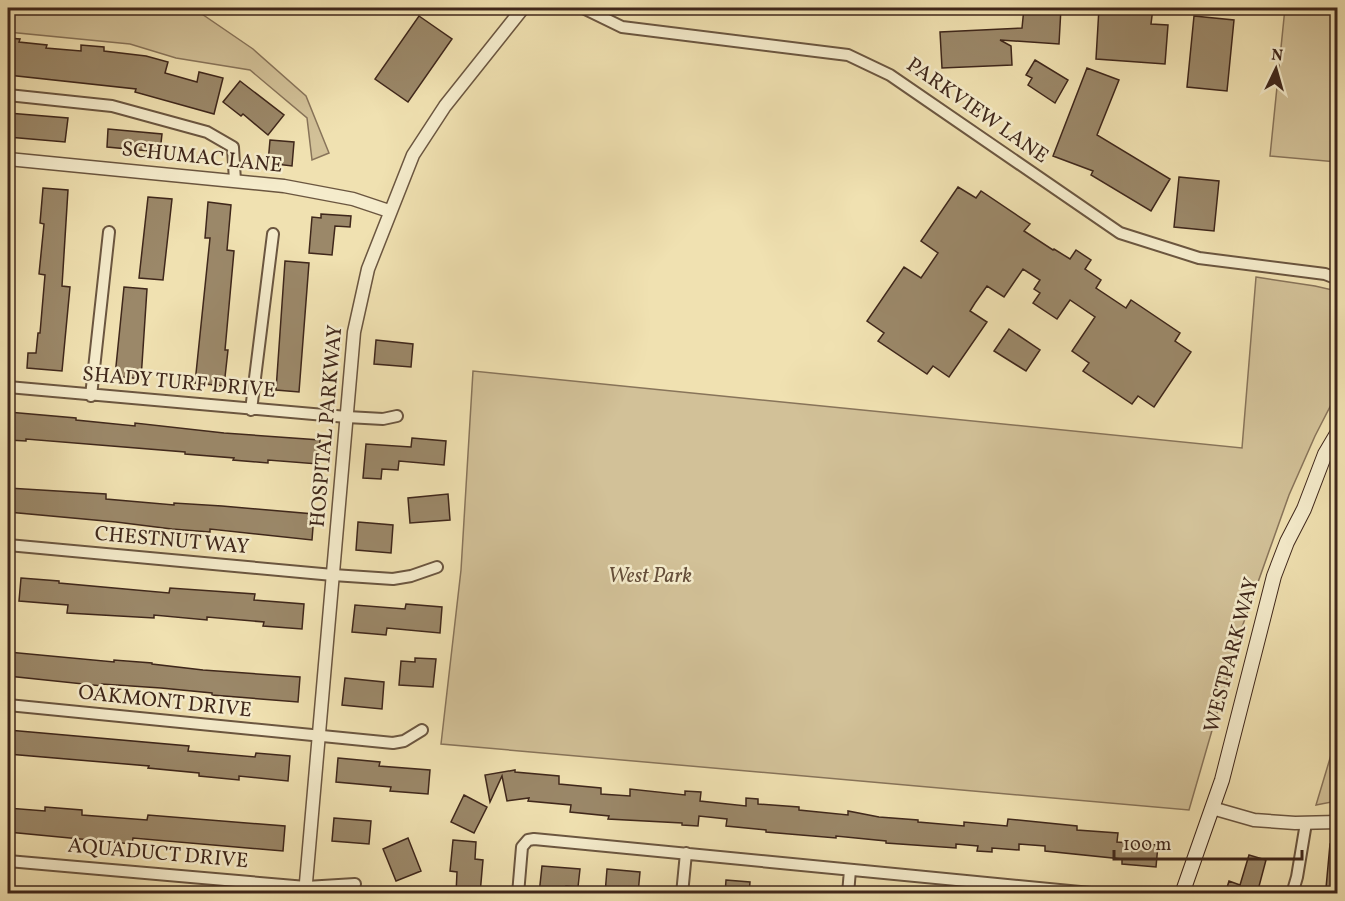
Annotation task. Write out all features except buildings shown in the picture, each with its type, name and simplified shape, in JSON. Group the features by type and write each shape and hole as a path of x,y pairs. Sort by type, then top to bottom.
{"main road":[{"name":"WESTPARK WAY","path":"1182,894 1222,780 1274,576 1287,542 1304,509 1325,453 1338,432"}],"street":[{"name":"HOSPITAL PARKWAY","path":"305,890 354,332 368,268 413,155 445,106 523,8"},
{"name":"PARKVIEW LANE","path":"583,8 622,27 848,55 890,75 1120,233 1199,258 1326,274 1338,279"},
{"path":"8,95 112,106 207,132 233,147 235,181"},
{"name":"SCHUMAC LANE","path":"8,159 318,191 389,211"},
{"path":"91,396 109,232"},
{"path":"251,410 273,234"},
{"name":"SHADY TURF DRIVE","path":"8,387 251,410 384,419 397,416"},
{"name":"CHESTNUT WAY","path":"8,545 393,579 411,576 437,567"},
{"name":"OAKMONT DRIVE","path":"8,705 393,743 404,741 422,730"},
{"path":"1212,808 1254,820 1338,822"},
{"path":"1292,894 1306,823"},
{"path":"518,894 522,847 528,840 534,839 1037,891 1101,894"},
{"path":"682,894 686,853"},
{"name":"AQUADUCT DRIVE","path":"8,861 305,890 355,884"},
{"path":"848,894 850,870"}],"green space":[{"path":"8,8 193,8 253,49 306,96 329,153 312,160 307,118 250,70 176,58 130,44 8,32"},
{"path":"1285,8 1337,8 1337,162 1270,156"},
{"name":"West Park","path":"1256,277 1337,291 1337,393 1289,495 1241,630 1189,810 441,744 461,570 473,371 1242,448"},
{"path":"1337,735 1337,801 1316,805"}]}
